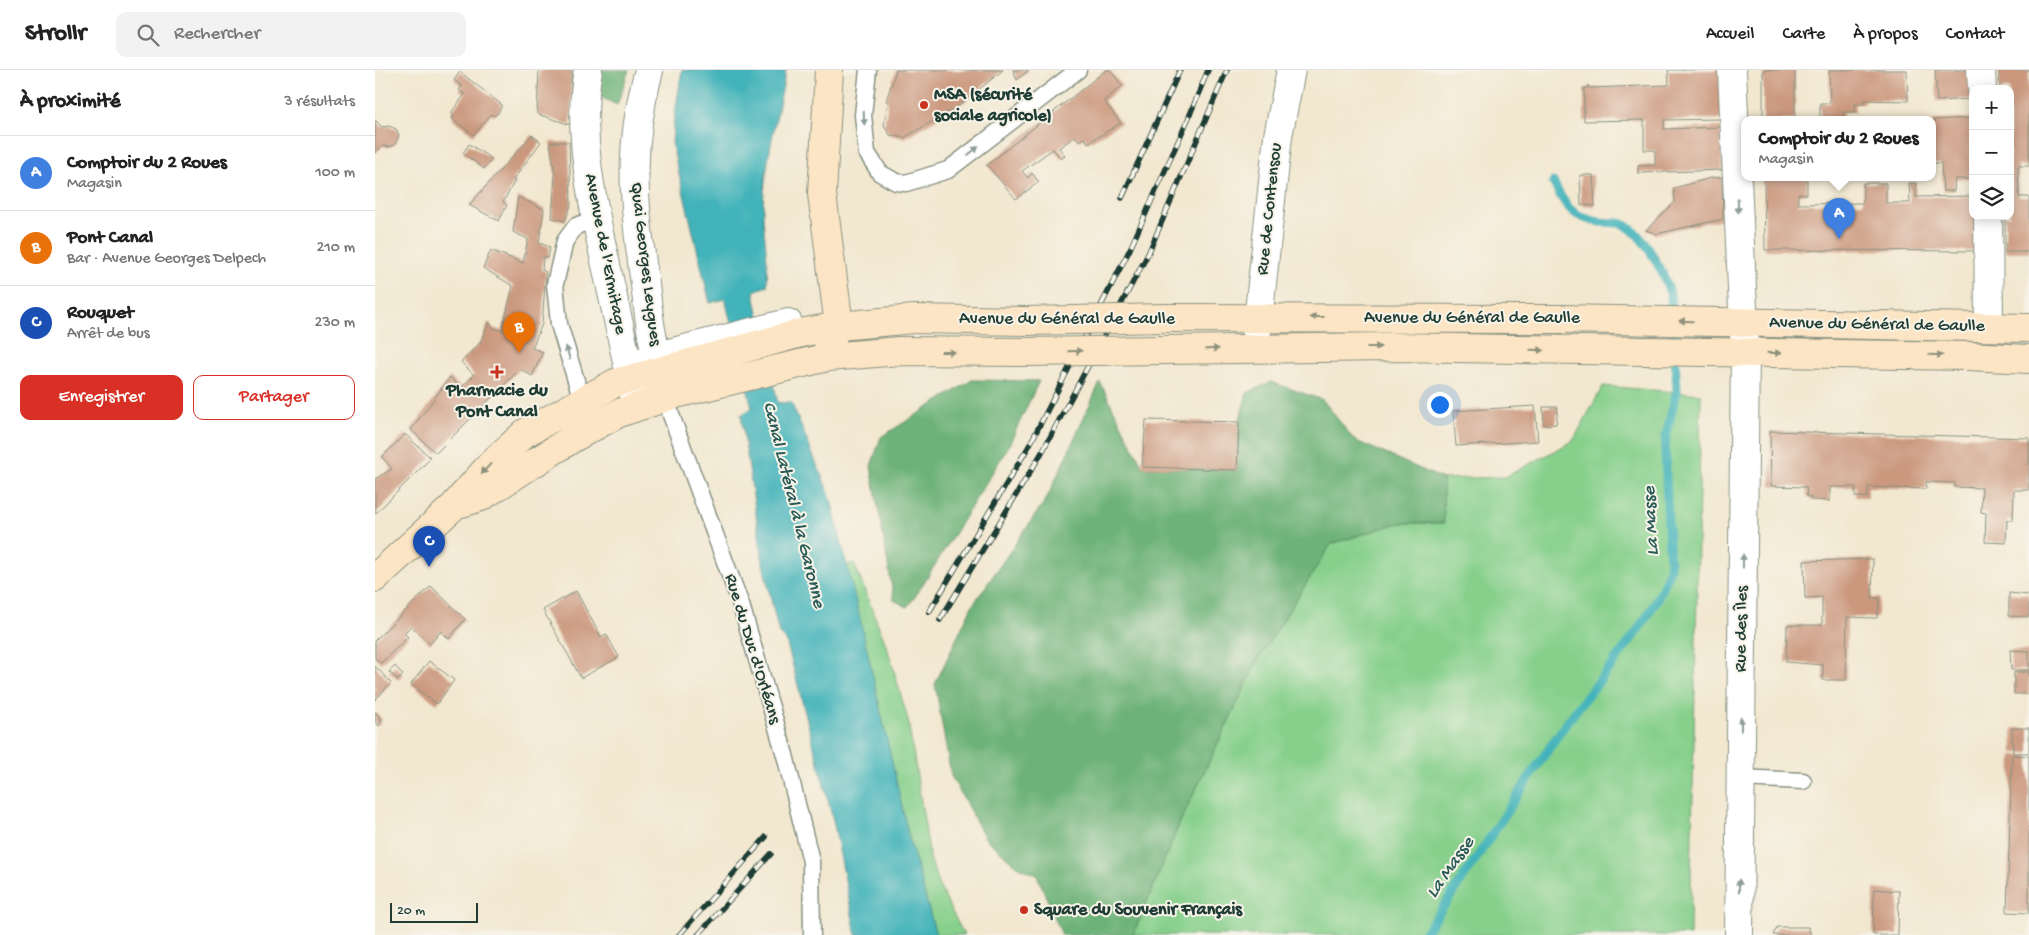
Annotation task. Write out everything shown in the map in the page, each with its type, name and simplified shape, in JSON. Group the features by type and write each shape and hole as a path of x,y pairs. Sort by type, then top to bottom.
{"main road":[{"path":"828,330 822,194 829,70"},
{"name":"Avenue du Général de Gaulle","path":"665,372 828,330 914,319 1027,320 1259,317 1646,320 2029,328"},
{"name":"Avenue du Général de Gaulle","path":"828,330 859,341 899,351 1026,352 1391,347 1647,352 1738,360 1968,356 2029,359"},
{"path":"375,578 454,506 491,464 525,433 584,409 631,379 665,372"},
{"path":"454,506 481,497 573,438 629,408 665,372"},
{"path":"496,487 519,460 564,430 584,409"}],"street":[{"name":"Avenue de l’Ermitage","path":"588,70 585,84 588,172 595,219 631,379"},
{"name":"Quai Georges Leygues","path":"649,70 640,103 633,151 634,207 665,372"},
{"name":"Rue de Contensou","path":"1255,348 1278,136 1291,70"},
{"name":"Rue des Îles","path":"1732,70 1735,322 1738,360 1741,778 1739,935"},
{"path":"1981,70 1982,85"},
{"path":"1988,220 1989,326"}],"lane":[{"path":"868,70 863,115 867,153 880,173 896,182 906,184 948,170 1078,70"},
{"path":"584,409 559,324 555,284 565,241 576,226 595,219"},
{"name":"Rue du Duc d'Orléans","path":"665,372 671,415 741,605 788,765 811,861 812,935"},
{"path":"1741,778 1803,781"}],"green space":[{"path":"600,70 629,70 617,105 596,95"},
{"path":"972,380 1039,381 1007,449 907,607 894,600 871,466 881,437"},
{"path":"1100,382 1143,467 1237,470 1239,422 1247,393 1271,382 1323,400 1354,440 1443,479 1444,523 1399,523 1331,544 1258,660 1181,820 1133,935 1062,935 1037,875 1017,866 985,838 951,776 935,684 972,606 1047,498"},
{"path":"1603,386 1701,394 1690,935 1133,935 1181,820 1258,660 1331,544 1399,523 1443,523 1443,479 1505,477 1573,441"},
{"path":"854,563 888,650 908,720 930,857 938,884 964,935 936,935 909,838 846,565"}],"water":[{"name":"Canal Latéral à la Garonne","path":"682,70 786,70 765,178 763,214 767,286 754,291 756,303 778,403 791,402 830,496 859,614 909,838 936,935 856,935 833,820 786,640 779,634 764,569 741,415 752,408 725,299 710,303 672,145 673,126"}],"building":[{"path":"539,70 571,70 571,125 537,114"},
{"name":"MSA (sécurité sociale agricole)","path":"896,70 1003,70 957,107 904,138 890,135 884,125 888,102 886,101"},
{"name":"MSA (sécurité sociale agricole)","path":"1013,70 1029,70 1017,80"},
{"path":"1106,70 1110,70 1122,86 1104,101 1121,123 1088,143 1085,138 1079,141 1075,136 1059,148 1065,156 1061,159 1053,149 1022,171 1028,178 1032,173 1039,182 1016,199 987,165"},
{"path":"1668,70 1720,70 1721,119 1664,120 1664,129 1721,127 1722,170 1638,173 1638,166 1655,165 1655,150 1644,150 1644,120 1584,121 1584,88 1588,88 1588,85 1590,88 1669,85"},
{"path":"1763,70 1795,70 1795,116 1763,116"},
{"path":"1829,70 1907,70 1908,101 1864,100 1865,104 1855,104 1855,112 1843,112 1843,116 1820,116 1820,103 1830,103"},
{"path":"1935,70 1972,70 1973,85 1969,85 1969,99 1937,101"},
{"path":"1999,70 2029,70 2029,166 2018,166 2019,197 2029,197 2029,252 2005,252 2005,220 2014,220 2014,85 2000,85"},
{"path":"460,72 502,105 498,113 494,116 491,114 474,135 452,119 454,116 451,113 465,94 459,90 462,86 454,80"},
{"path":"1969,118 1969,179 1955,179 1954,191 1943,191 1941,163 1936,163 1936,120"},
{"path":"375,120 382,127 389,126 396,129 399,135 395,145 383,146 375,153"},
{"path":"532,135 541,142 513,180 515,181 503,202 507,205 499,221 469,205"},
{"path":"550,142 569,142 571,205 565,221 552,218 555,175"},
{"path":"469,144 492,159 484,169 463,153"},
{"path":"1580,175 1593,175 1595,206 1581,205"},
{"path":"1722,177 1723,219 1656,234 1646,230 1675,202 1674,188"},
{"path":"1764,181 1807,181 1807,194 1798,194 1798,204 1863,203 1863,183 1886,183 1886,203 1910,203 1909,183 1916,183 1916,197 1969,196 1969,220 1979,220 1978,251 1765,250"},
{"path":"518,197 544,209 539,243 550,247 548,258 543,257 542,270 546,272 542,324 532,348 543,352 532,376 520,369 436,453 411,430 450,377 461,388 474,375 461,362 480,343 489,322 493,328 502,331 513,286 483,268 491,250 523,263 528,239 513,232"},
{"path":"1535,406 1538,441 1456,446 1453,411"},
{"path":"1543,407 1558,407 1556,424 1544,425"},
{"path":"1146,420 1239,422 1237,470 1142,467"},
{"path":"1770,431 2029,438 2029,490 2014,490 2013,520 2007,520 2006,543 1985,542 1986,513 1981,512 1982,488 1954,487 1955,483 1926,482 1926,489 1868,487 1868,497 1855,497 1856,487 1830,487 1830,501 1811,500 1811,497 1807,497 1806,487 1771,486"},
{"path":"405,434 431,458 375,514 375,479 392,469 382,457"},
{"path":"1873,559 1872,598 1880,598 1877,618 1847,617 1846,680 1823,680 1823,665 1786,662 1787,625 1822,625 1822,597 1805,598 1804,561"},
{"path":"431,586 465,619 449,639 441,631 430,644 411,626 404,633 408,637 381,663 375,658 375,640"},
{"path":"576,591 601,637 606,634 619,657 581,678 543,610"},
{"path":"2009,593 2029,595 2029,617 2009,616"},
{"path":"2010,650 2029,651 2029,670 2011,670"},
{"path":"429,661 454,680 437,704 411,684"},
{"path":"375,666 391,683 375,700"},
{"path":"395,666 403,675 398,680 389,672"},
{"path":"2014,672 2029,672 2029,694 2014,694"},
{"path":"375,712 382,719 379,726 375,722"},
{"path":"2012,728 2029,728 2029,753 2013,753"},
{"path":"2012,755 2029,756 2029,913 2007,912"},
{"path":"1874,889 1899,891 1898,935 1873,935"},
{"path":"1777,927 1808,927 1811,935 1773,935"}],"waterway":[{"name":"La Masse","path":"1423,935 1563,728 1638,630 1662,588 1670,568 1665,452 1666,436 1677,390 1671,297 1659,267 1639,236 1623,224 1590,220 1576,214 1561,198 1553,182"}],"railway":[{"path":"1122,198 1180,70"},
{"path":"929,612 1029,446 1130,249 1208,70"},
{"path":"940,620 1041,454 1148,254 1227,70"},
{"path":"679,935 766,837"},
{"path":"698,935 771,854"}],"place":[{"name":"MSA (sécurité sociale agricole)","path":"924,105"},
{"name":"Comptoir du 2 Roues","path":"1839,239"},
{"name":"Pont Canal","path":"519,353"},
{"name":"Pharmacie du Pont Canal","path":"497,372"},
{"name":"Rouquet","path":"429,567"},
{"name":"Square du Souvenir Français","path":"1024,910"}]}
